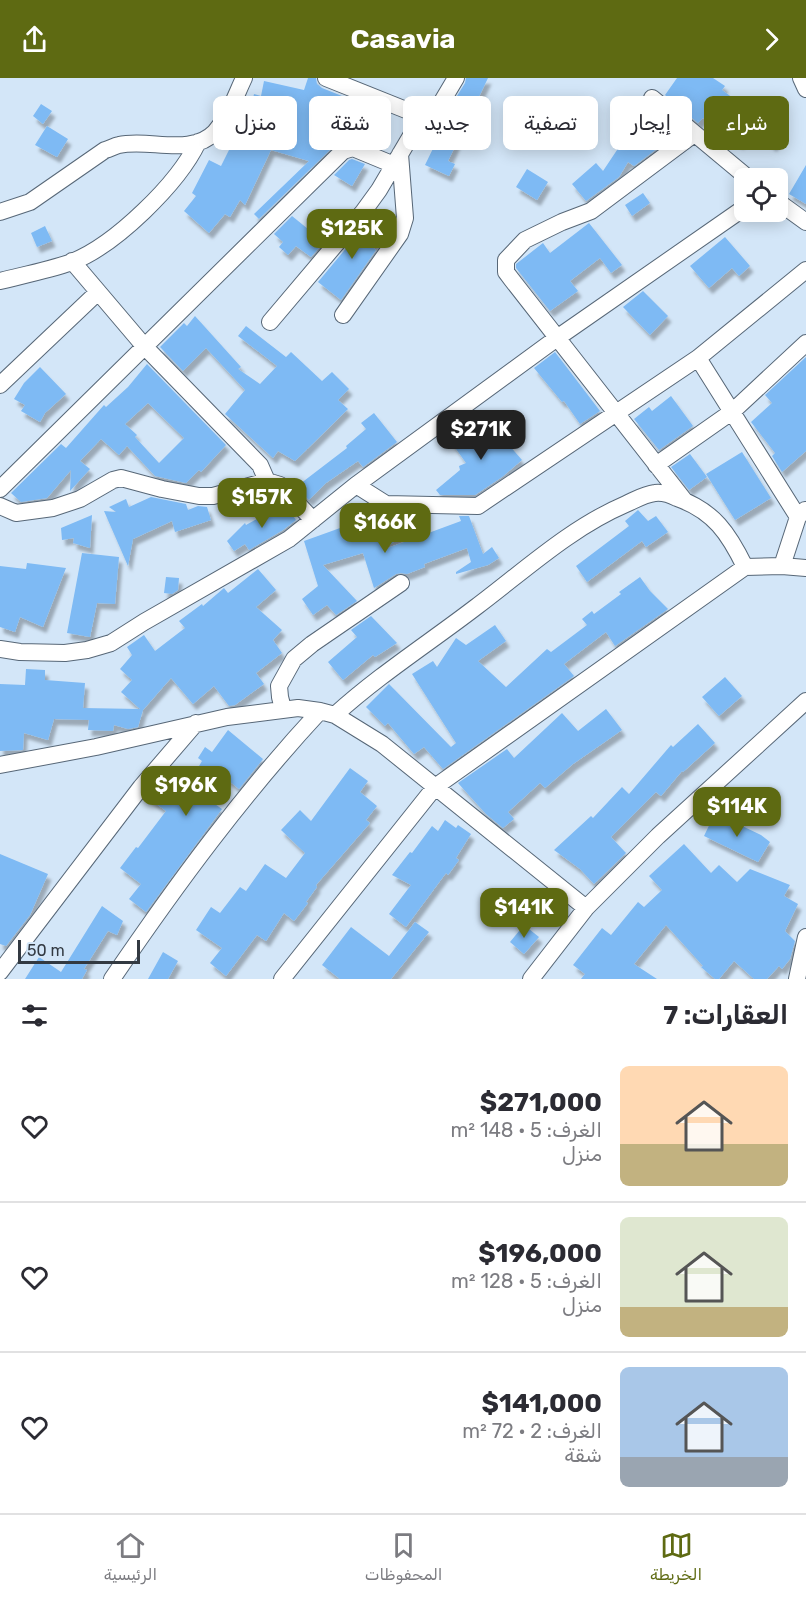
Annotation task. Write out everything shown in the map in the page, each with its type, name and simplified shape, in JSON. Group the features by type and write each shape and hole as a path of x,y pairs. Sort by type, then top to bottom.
{"street":[{"path":"0,212 30,202 105,150 119,145 198,142 214,132 230,111 244,78"},
{"path":"326,78 403,109"},
{"path":"445,96 456,78"},
{"path":"801,78 806,89"},
{"path":"684,500 506,272 505,265 509,255 525,240 591,211 694,134 736,168"},
{"path":"0,281 72,261 108,240 165,191 186,165 198,142"},
{"path":"0,489 343,151 353,148 397,159"},
{"path":"270,322 363,212 403,149"},
{"path":"343,315 400,234 405,218 397,159"},
{"path":"788,209 806,222"},
{"path":"0,650 65,652 87,650 111,643 172,605 289,539 356,485 557,338 734,215"},
{"path":"72,261 145,347 260,465 267,481"},
{"path":"356,485 386,504 478,506 698,358 806,270"},
{"path":"0,385 98,292"},
{"path":"656,465 733,411 806,343"},
{"path":"698,358 802,513 782,566"},
{"path":"0,506 16,513 59,506 80,499 107,483 121,478 199,496 213,496 267,481 280,485 313,520"},
{"path":"112,979 240,802 276,759 328,713 594,519 643,496 656,493 684,500 701,509 717,522 732,540 745,567"},
{"path":"282,979 435,787 745,567 806,568"},
{"path":"283,709 279,697 279,686 294,659 312,644 401,583"},
{"path":"531,979 586,908 658,836 806,701"},
{"path":"0,765 96,747 196,723 283,709 298,708 328,713 382,744 586,908"},
{"path":"0,972 141,787 196,723"},
{"path":"798,979 806,937"}],"building":[{"path":"308,78 316,78 317,84 322,88 342,96 309,96 309,150 330,150 259,219 254,214 309,161 271,150 297,150 297,96 261,96 264,81 304,90"},
{"path":"466,78 488,78 479,96 457,96"},
{"path":"677,78 713,78 725,86 722,90 730,96 704,96 704,119 698,123 692,118 692,96 665,95"},
{"path":"41,104 52,111 43,124 33,116"},
{"path":"47,126 68,139 57,157 35,145"},
{"path":"229,150 271,150 245,205 240,200 230,217 225,214 209,233 184,211 196,196 192,193 209,160 221,166"},
{"path":"432,150 453,150 448,161 455,164 449,176 425,165"},
{"path":"617,150 655,150 634,166 628,162 619,177 586,201 572,184 596,163 603,171"},
{"path":"352,159 365,164 352,186 334,175"},
{"path":"806,165 806,204 789,194"},
{"path":"527,169 548,182 537,200 516,187"},
{"path":"643,193 650,203 632,216 625,205"},
{"path":"292,216 324,242 311,257 296,246 288,255 279,247 283,242 274,234"},
{"path":"373,216 385,226 375,238 377,240 372,247 376,250 341,300 318,282"},
{"path":"589,223 622,265 611,273 600,258 570,281 578,291 550,311 516,268 516,264 543,243 550,253"},
{"path":"45,226 52,241 37,247 31,233"},
{"path":"725,237 750,266 739,276 732,268 709,288 690,266"},
{"path":"643,291 668,316 650,335 623,307"},
{"path":"195,316 241,367 238,369 260,384 277,366 238,336 246,326 286,357 291,352 322,381 332,372 349,389 338,400 348,409 295,461 278,451 273,458 225,414 245,390 206,348 183,371 160,347 184,323 187,326"},
{"path":"555,352 600,411 580,424 564,401 562,402 534,368"},
{"path":"806,357 806,451 782,472 772,456 775,453 751,422 772,403 765,395"},
{"path":"147,364 226,445 201,472 199,470 186,483 155,476 127,446 119,455 101,439 80,461 90,469 70,491 71,470 47,498 21,502 11,493 61,444 66,448 104,405 106,407 128,387","holes":["148,403 184,438 159,463 135,437 137,435 125,424"]},
{"path":"40,367 66,394 45,413 40,422 21,411 25,405 14,399 24,383"},
{"path":"671,396 693,426 659,450 634,419 649,407 652,411"},
{"path":"374,413 397,442 363,467 358,461 326,483 309,500 296,487 347,448 346,446 366,429 361,423"},
{"path":"501,419 509,431 501,436 522,460 475,495 440,495 436,490 460,470 459,466 466,463 449,439 460,431 467,441"},
{"path":"742,452 771,498 735,520 706,474"},
{"path":"690,454 707,477 689,490 671,467"},
{"path":"151,497 186,504 188,510 198,506 207,507 211,520 175,532 172,521 133,539 128,566 104,511 116,512 109,507 126,499 129,507"},
{"path":"284,504 296,520 249,550 245,544 234,551 227,541 245,523 246,525"},
{"path":"376,510 381,516 401,515 403,534 385,549 461,521 459,516 469,516 483,554 492,547 499,558 488,565 456,574 471,562 467,548 424,564 425,567 407,574 396,574 374,588 363,553 323,565 357,601 336,615 327,605 313,615 302,599 318,586 304,541 354,523 353,518"},
{"path":"638,510 648,521 656,516 668,532 646,547 642,541 587,582 576,566 629,526 625,521"},
{"path":"92,515 90,548 73,543 74,538 62,540 61,528"},
{"path":"82,553 119,557 115,604 97,603 90,637 67,633"},
{"path":"27,563 66,568 43,627 20,617 15,632 0,627 0,566 26,569"},
{"path":"258,569 276,590 256,607 282,630 273,640 282,653 256,673 264,684 235,705 229,706 214,686 193,704 171,678 143,710 138,727 128,729 114,725 113,731 88,730 89,720 54,719 48,740 24,733 23,750 0,751 0,684 25,685 26,669 45,670 45,680 85,683 83,708 140,709 121,692 132,680 120,669 132,655 127,647 144,635 155,651 185,628 179,621 202,604 203,606 224,588 228,593"},
{"path":"166,577 179,578 178,590 172,594 164,593"},
{"path":"640,577 668,609 615,646 606,632 564,664 574,676 443,769 424,747 414,754 388,723 385,726 366,707 389,684 451,747 456,743 412,674 433,661 437,667 456,638 466,645 495,625 506,641 478,661 506,687 547,649 551,652 587,625 582,619 592,611 594,614"},
{"path":"371,616 397,643 375,657 373,655 343,680 328,662 357,637 351,630"},
{"path":"725,677 742,696 719,716 702,697"},
{"path":"606,709 622,730 573,764 545,788 540,783 508,812 514,819 503,828 486,814 458,783 507,749 514,758 562,713 578,731"},
{"path":"698,724 715,743 682,771 661,796 656,792 611,837 626,853 594,884 580,869 554,850 591,816 593,818 622,787 629,794 671,745 673,747"},
{"path":"228,730 263,759 239,789 223,776 209,800 222,809 146,912 129,899 141,884 120,868 166,811 147,797 163,778 179,789 184,782 188,785 202,761 198,758 205,747 212,752"},
{"path":"350,768 368,781 360,792 377,806 366,820 370,823 316,885 317,887 306,902 308,903 294,921 284,913 266,941 257,935 226,976 210,963 222,948 196,930 211,907 220,913 240,887 246,891 265,864 286,878 305,853 281,830 300,810 311,821"},
{"path":"715,813 761,835 770,842 758,862 704,836"},
{"path":"445,820 456,828 458,825 471,834 456,858 459,860 448,875 446,873 406,927 389,914 411,885 392,875 432,826 438,831"},
{"path":"684,844 711,873 719,865 737,882 750,869 790,885 784,896 798,904 785,931 795,941 790,959 782,969 779,966 767,979 754,979 734,961 719,979 715,979 701,967 703,966 666,925 634,964 657,979 581,979 585,974 573,965 602,928 611,935 638,902 644,907 662,890 649,876"},
{"path":"0,854 48,874 30,915 6,946 0,944"},
{"path":"102,906 123,921 117,935 108,931 84,969 87,970 82,979 25,979 39,957 61,972"},
{"path":"415,922 429,932 391,979 340,979 322,965 351,927 389,956"},
{"path":"524,925 539,937 524,954 510,942"},
{"path":"163,952 178,961 168,979 148,979"}]}
